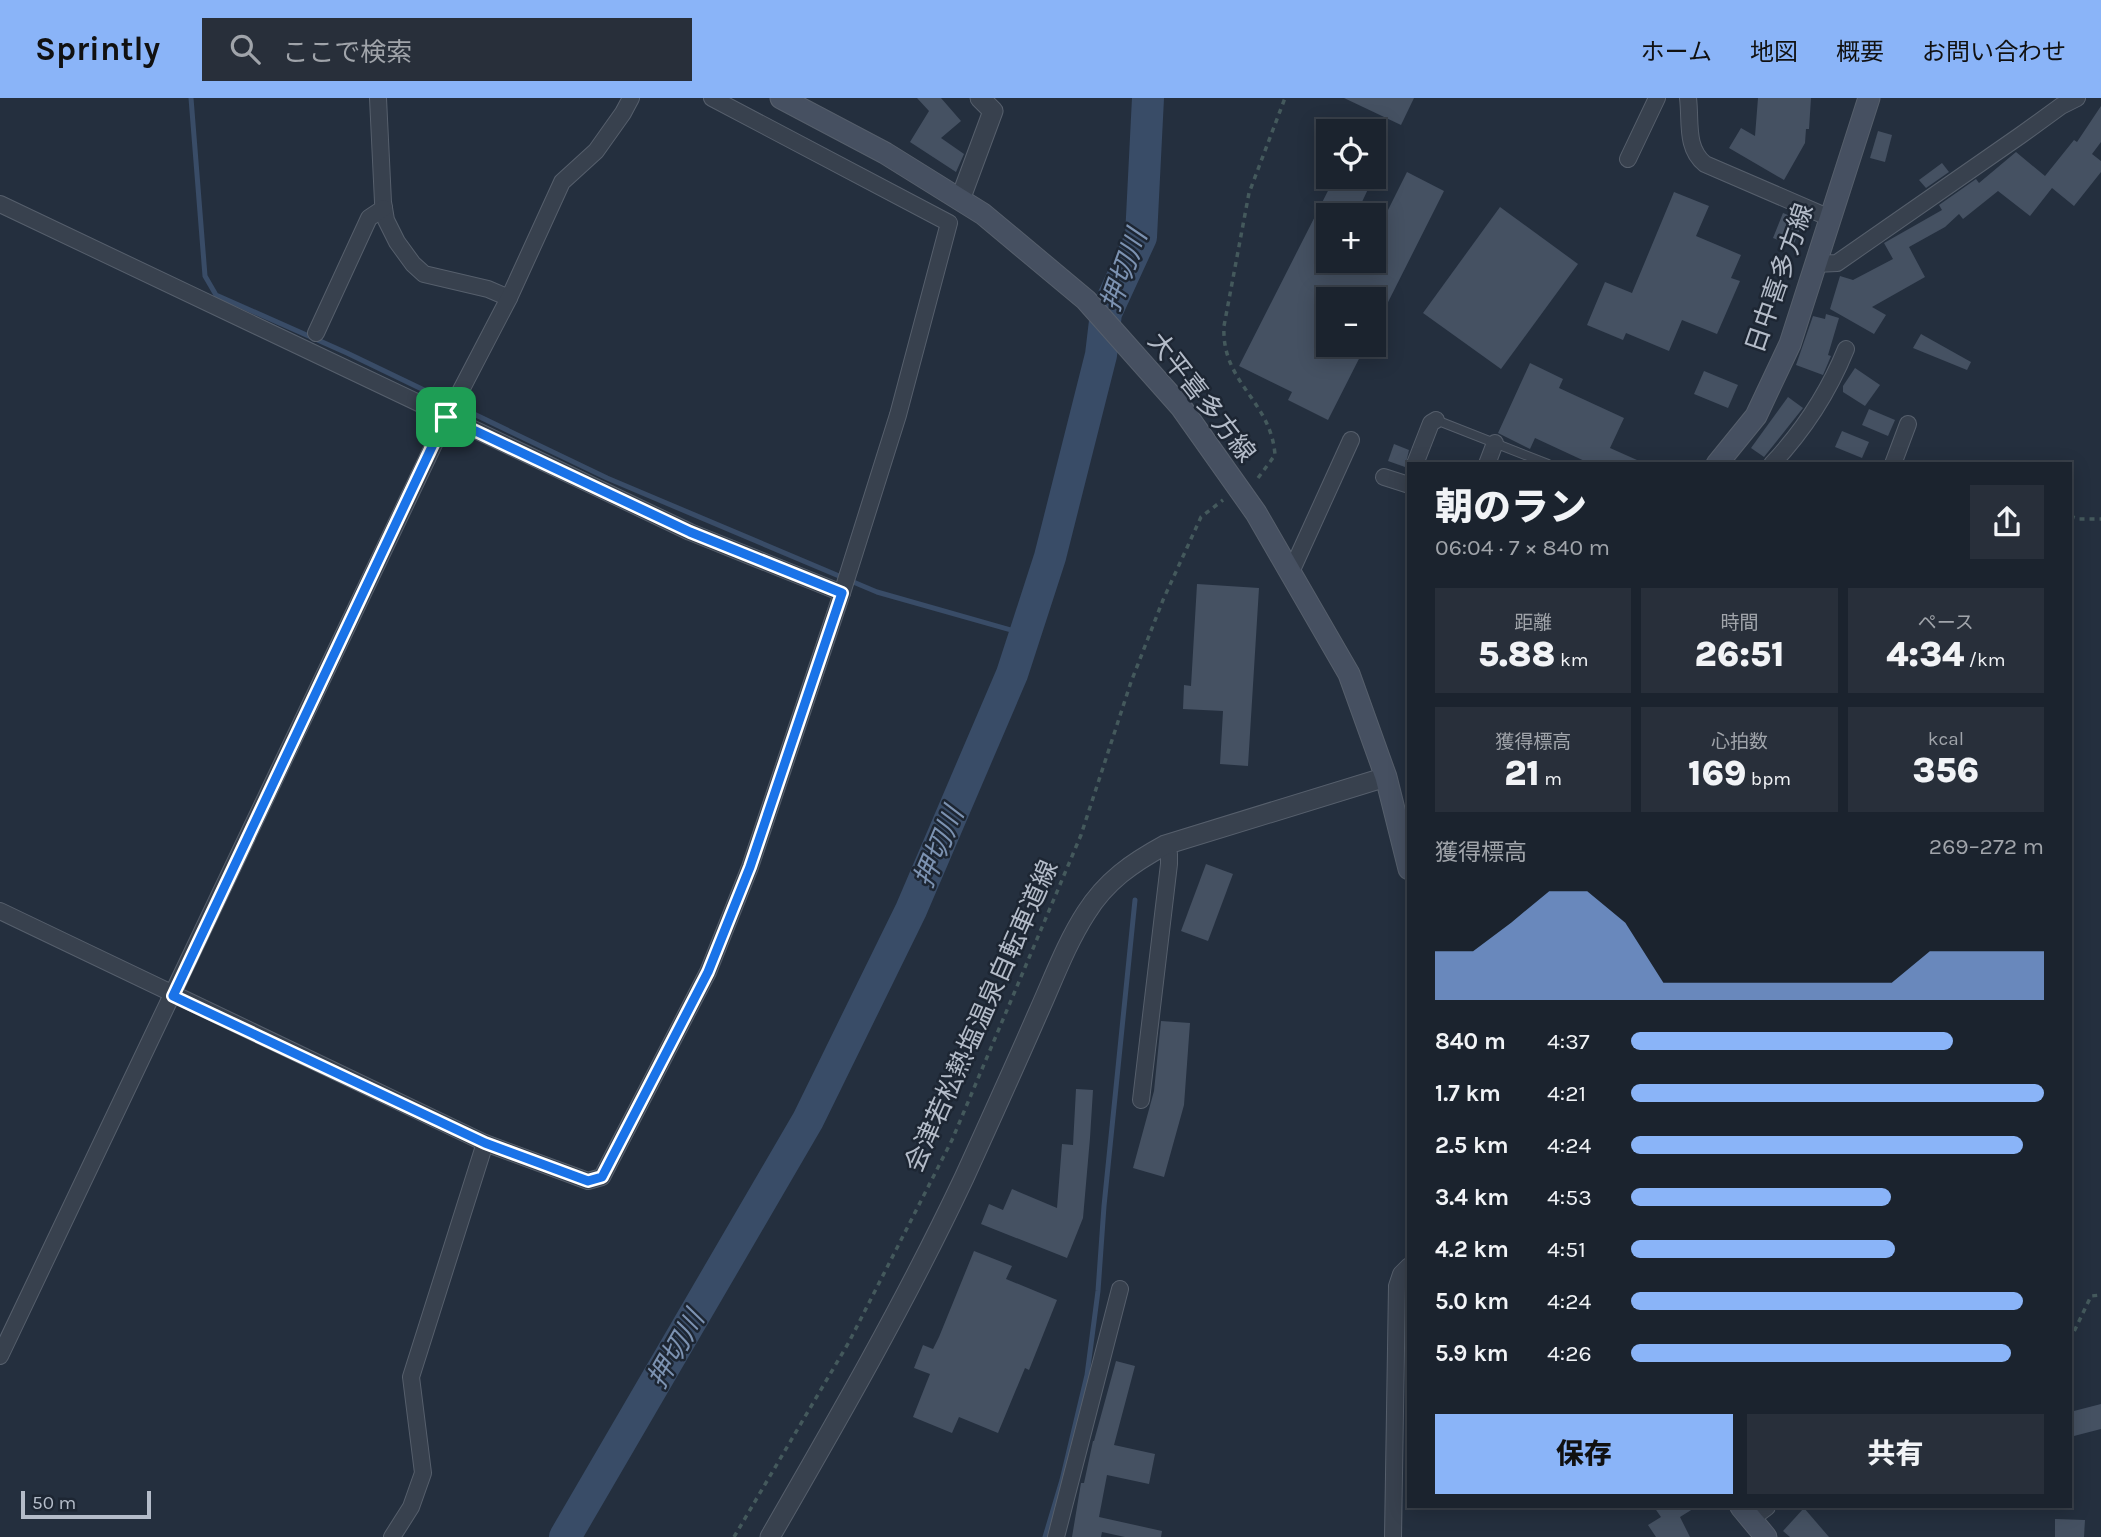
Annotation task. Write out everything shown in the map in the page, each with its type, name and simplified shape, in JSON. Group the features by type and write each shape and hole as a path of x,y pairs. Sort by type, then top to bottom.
{"main road":[{"name":"大平喜多方線","path":"781,98 885,153 983,214 1086,300 1181,407 1256,513 1349,674 1386,777 1407,861"},
{"name":"日中喜多方線","path":"1721,462 1756,415 1790,344 1869,98"},
{"path":"1753,1511 1766,1537"}],"street":[{"path":"378,98 384,208 386,220 397,243 424,274 488,289 509,298"},
{"path":"0,1356 446,417 509,298 562,182 587,161 614,127 631,98"},
{"path":"0,911 485,1143 588,1181 602,1177 708,972 750,867 842,593 898,415 948,223 712,98"},
{"path":"960,200 993,111 980,98"},
{"path":"1628,159 1657,98"},
{"path":"1688,98 1691,147 1696,157 1705,164 1830,218"},
{"path":"1815,264 1837,263 2061,106 2077,98"},
{"path":"0,204 690,532 842,593"},
{"path":"316,333 369,218 384,208"},
{"path":"1774,462 1786,449 1825,392 1846,349"},
{"path":"1416,462 1431,423 1436,420"},
{"path":"1895,462 1908,424"},
{"path":"1291,572 1351,440"},
{"path":"1488,462 1494,443"},
{"path":"1384,477 1407,483"},
{"path":"770,1537 843,1411 919,1271 1066,951 1085,914 1108,883 1137,860 1165,845 1386,777"},
{"path":"1141,1101 1169,864 1165,845"},
{"path":"392,1537 411,1507 423,1473 411,1377 485,1143"},
{"path":"1393,1537 1397,1286 1401,1274 1407,1268"},
{"path":"1056,1537 1120,1289"}],"lane":[{"path":"1436,420 1543,462"}],"path":[{"path":"1258,478 1275,455 1274,442 1263,414 1229,365 1223,344 1224,326 1250,193 1284,98"},
{"name":"会津若松熱塩温泉自転車道線","path":"734,1537 849,1342 952,1140 1081,835 1131,682 1163,600 1201,517 1227,497"},
{"path":"2072,517 2101,519"},
{"path":"2072,1336 2091,1296 2101,1295"}],"building":[{"path":"917,98 941,98 961,121 941,138 964,154 956,172 910,142 929,111"},
{"path":"1344,98 1414,98 1401,125"},
{"path":"1758,98 1811,98 1809,129 1806,129 1805,143 1784,180 1729,148 1741,128 1755,136"},
{"path":"2101,106 2101,142 2092,154 2101,161 2101,172 2074,206 2052,188 2030,216 1998,191 1963,219 1959,214 1945,227 1909,247 1925,277 1872,307 1886,315 1874,334 1830,309 1840,276 1853,280 1893,259 1884,243 1942,210 1939,205 1976,179 1979,183 2016,152 2045,176 2074,140 2077,142"},
{"path":"1878,131 1892,135 1885,162 1870,158"},
{"path":"1942,163 1949,172 1926,188 1919,180"},
{"path":"1407,172 1444,191 1386,306 1386,287 1316,287 1316,357 1360,357 1328,420 1288,400 1292,392 1239,366 1316,214 1316,273 1386,273 1386,214"},
{"path":"1329,189 1368,189 1362,202 1364,203 1322,203"},
{"path":"1674,192 1709,206 1696,236 1741,255 1731,278 1740,281 1717,334 1682,320 1669,351 1626,333 1623,340 1587,325 1605,282 1632,293"},
{"path":"1500,207 1578,264 1501,369 1423,313"},
{"path":"1783,213 1803,221 1793,246 1773,238"},
{"path":"1826,314 1839,318 1828,355 1831,356 1823,375 1796,365 1813,316 1825,319"},
{"path":"1921,334 1971,362 1967,370 1913,348"},
{"path":"1530,363 1563,379 1559,388 1624,418 1610,448 1642,462 1587,462 1535,438 1530,449 1498,433"},
{"path":"1855,368 1880,385 1865,406 1843,392 1843,386"},
{"path":"1704,371 1738,385 1728,408 1694,394"},
{"path":"1788,397 1803,408 1764,457 1751,448"},
{"path":"1869,409 1895,420 1888,436 1862,425"},
{"path":"1842,431 1869,442 1862,458 1835,447"},
{"path":"1394,444 1409,450 1405,467 1388,461"},
{"path":"1197,584 1259,588 1248,766 1220,764 1223,711 1183,709 1184,685 1191,686"},
{"path":"1206,864 1233,874 1208,941 1181,931"},
{"path":"1161,1021 1190,1023 1184,1105 1164,1177 1133,1168 1154,1091"},
{"path":"1076,1089 1093,1090 1083,1218 1067,1258 981,1224 989,1204 1003,1210 1012,1189 1057,1208 1062,1144 1073,1145"},
{"path":"974,1251 1012,1266 1006,1279 1057,1300 1029,1370 1025,1368 998,1433 959,1417 952,1433 913,1417 930,1374 914,1368 923,1345 933,1349"},
{"path":"1116,1361 1135,1366 1114,1445 1155,1454 1149,1484 1107,1475 1099,1517 1162,1531 1161,1537 1125,1537 1102,1532 1101,1537 1072,1537 1081,1483 1084,1483"},
{"path":"2101,1404 2101,1429 2072,1436 2072,1411"},
{"path":"1655,1508 1694,1508 1680,1517 1690,1537 1656,1537 1648,1525 1661,1517"},
{"path":"1804,1508 1829,1537 1790,1537 1783,1531"},
{"path":"2055,1519 2085,1520 2084,1537 2055,1537"}],"waterway":[{"path":"191,98 205,276 216,295 347,353 607,478 877,592 1025,634"},
{"name":"押切川","path":"565,1537 808,1120 911,910 1012,674 1050,557 1101,355 1106,313 1141,237 1148,98"},
{"path":"1045,1537 1062,1480 1087,1375 1098,1291 1135,900"}],"route":[{"path":"446,417 690,532 842,593 750,867 708,972 602,1177 588,1181 485,1143 173,996 446,417"}]}
